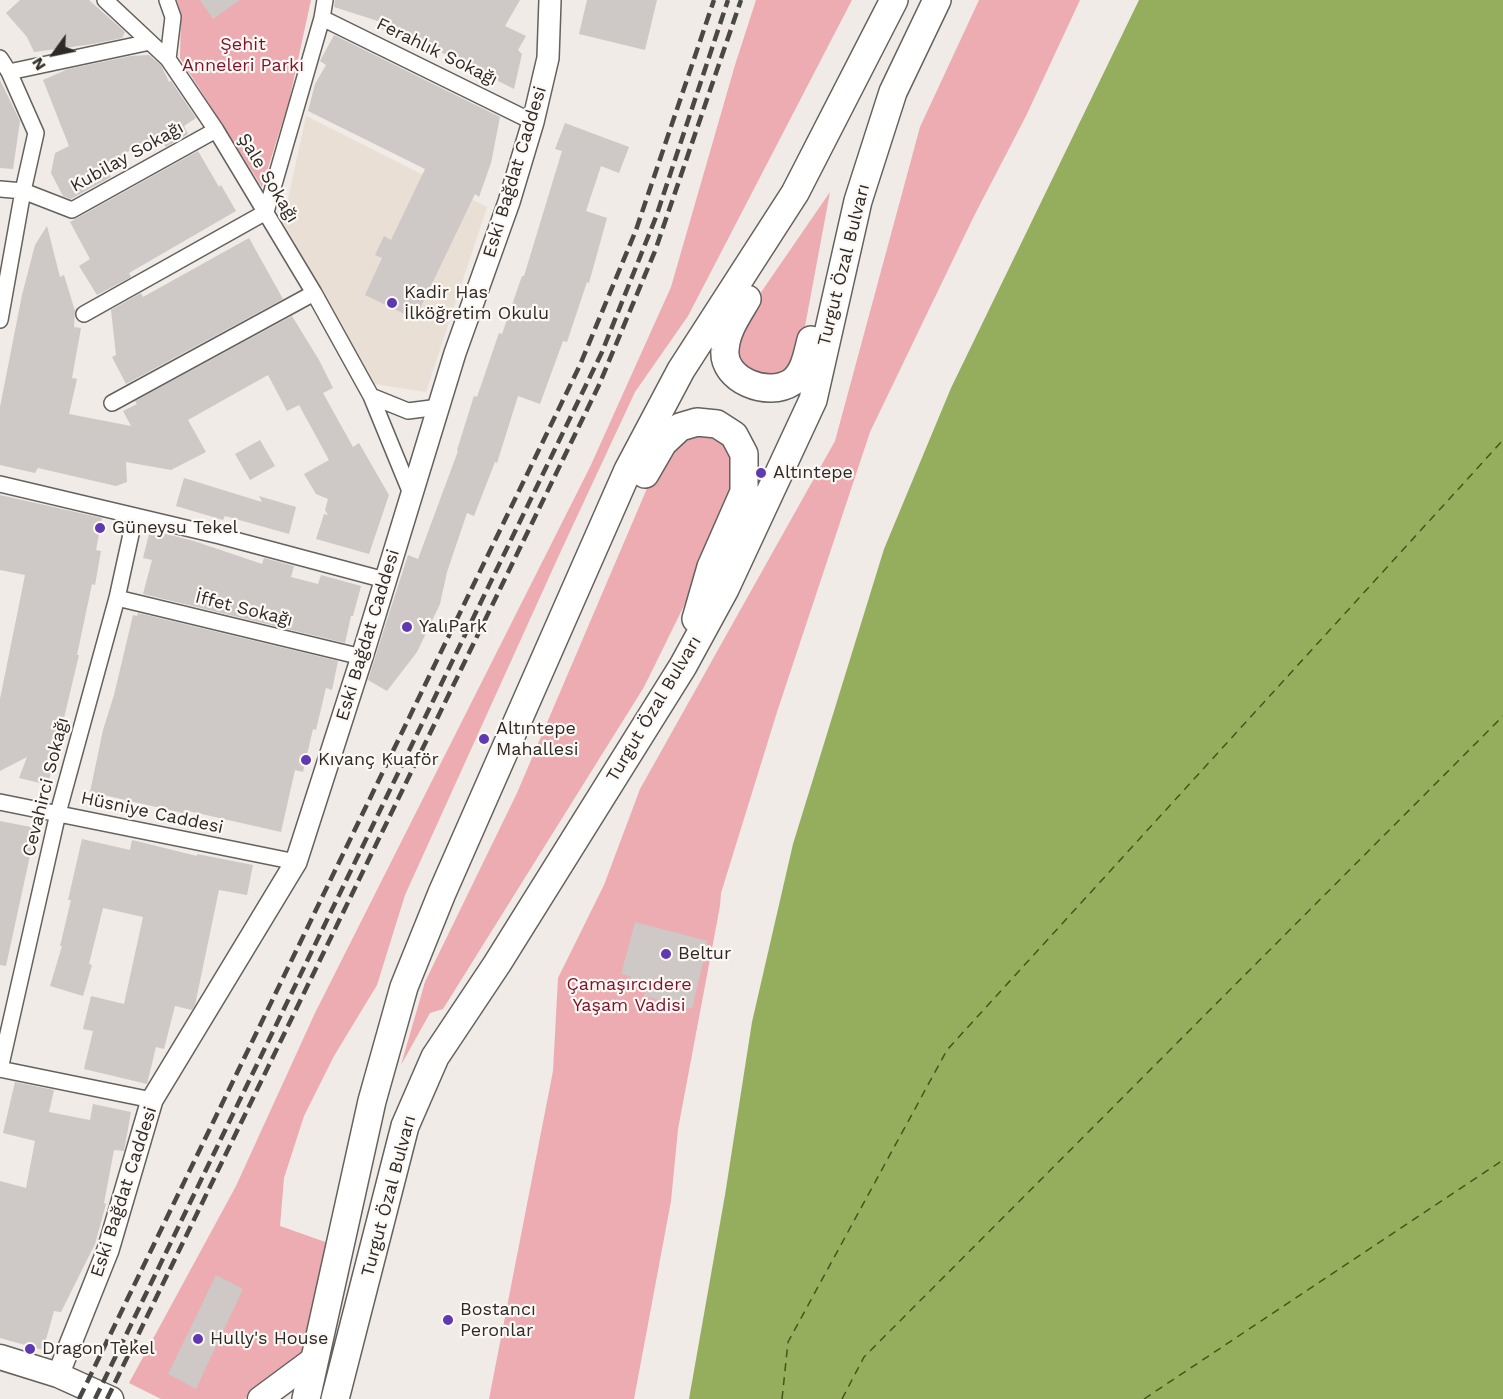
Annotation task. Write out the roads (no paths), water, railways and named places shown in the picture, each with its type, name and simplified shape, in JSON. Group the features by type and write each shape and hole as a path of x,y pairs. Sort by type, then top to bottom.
{"highway":[{"name":"Turgut Özal Bulvarı","path":"306,1399 372,1101 404,987 442,893 628,470 681,370 795,193 894,0"},
{"name":"Turgut Özal Bulvarı","path":"335,1399 405,1126 435,1057 497,964 683,666 725,589 813,400 858,201 893,92 938,0"},
{"path":"795,193 773,256 729,329 724,353 728,366 744,381 759,388 776,388 793,381 805,366 834,248 858,201"},
{"path":"509,741 563,660 650,462 663,443 680,427 698,422 717,424 734,435 744,454 744,492 711,567 683,666"}],"main road":[{"path":"0,1357 55,1380 111,1399"},
{"path":"260,1399 314,1359"},
{"path":"0,1371 55,1380 81,1399"}],"street":[{"name":"Şale Sokağı","path":"105,0 168,59 216,130 314,293 371,396 412,496"},
{"path":"167,0 173,17 168,59"},
{"path":"84,314 266,212 326,0"},
{"name":"Eski Bağdat Caddesi","path":"55,1380 108,1250 152,1100 296,862 362,657 455,352 509,202 533,122 548,58 550,0"},
{"name":"Ferahlık Sokağı","path":"322,18 533,122"},
{"path":"9,72 150,42"},
{"path":"0,58 9,72 36,133 23,191 0,320"},
{"name":"Kubilay Sokağı","path":"23,191 72,210 216,130"},
{"path":"0,189 23,191"},
{"path":"112,404 314,293"},
{"path":"371,396 408,411 439,407"},
{"path":"0,484 385,580"},
{"name":"Cevahirci Sokağı","path":"0,1069 58,813 117,598 135,516"},
{"name":"İffet Sokağı","path":"117,598 362,657"},
{"name":"Hüsniye Caddesi","path":"0,802 296,862"},
{"path":"0,1069 152,1100"}],"railway":[{"path":"79,1399 580,365 636,230 714,0"},
{"path":"95,1399 602,352 656,217 728,0"},
{"path":"107,1399 599,385 655,251 741,0"}],"place":[{"name":"Kadir Has İlköğretim Okulu","path":"392,303"},
{"name":"Altıntepe","path":"761,473"},
{"name":"Güneysu Tekel","path":"100,528"},
{"name":"YalıPark","path":"407,627"},
{"name":"Altıntepe Mahallesi","path":"484,739"},
{"name":"Kıvanç Kuaför","path":"306,760"},
{"name":"Beltur","path":"666,954"},
{"name":"Bostancı Peronlar","path":"448,1320"},
{"name":"Hully's House","path":"198,1339"},
{"name":"Dragon Tekel","path":"30,1349"}],"park label":[{"name":"Şehit Anneleri Parkı","path":"243,55"},
{"name":"Çamaşırcıdere Yaşam Vadisi","path":"629,995"}]}
